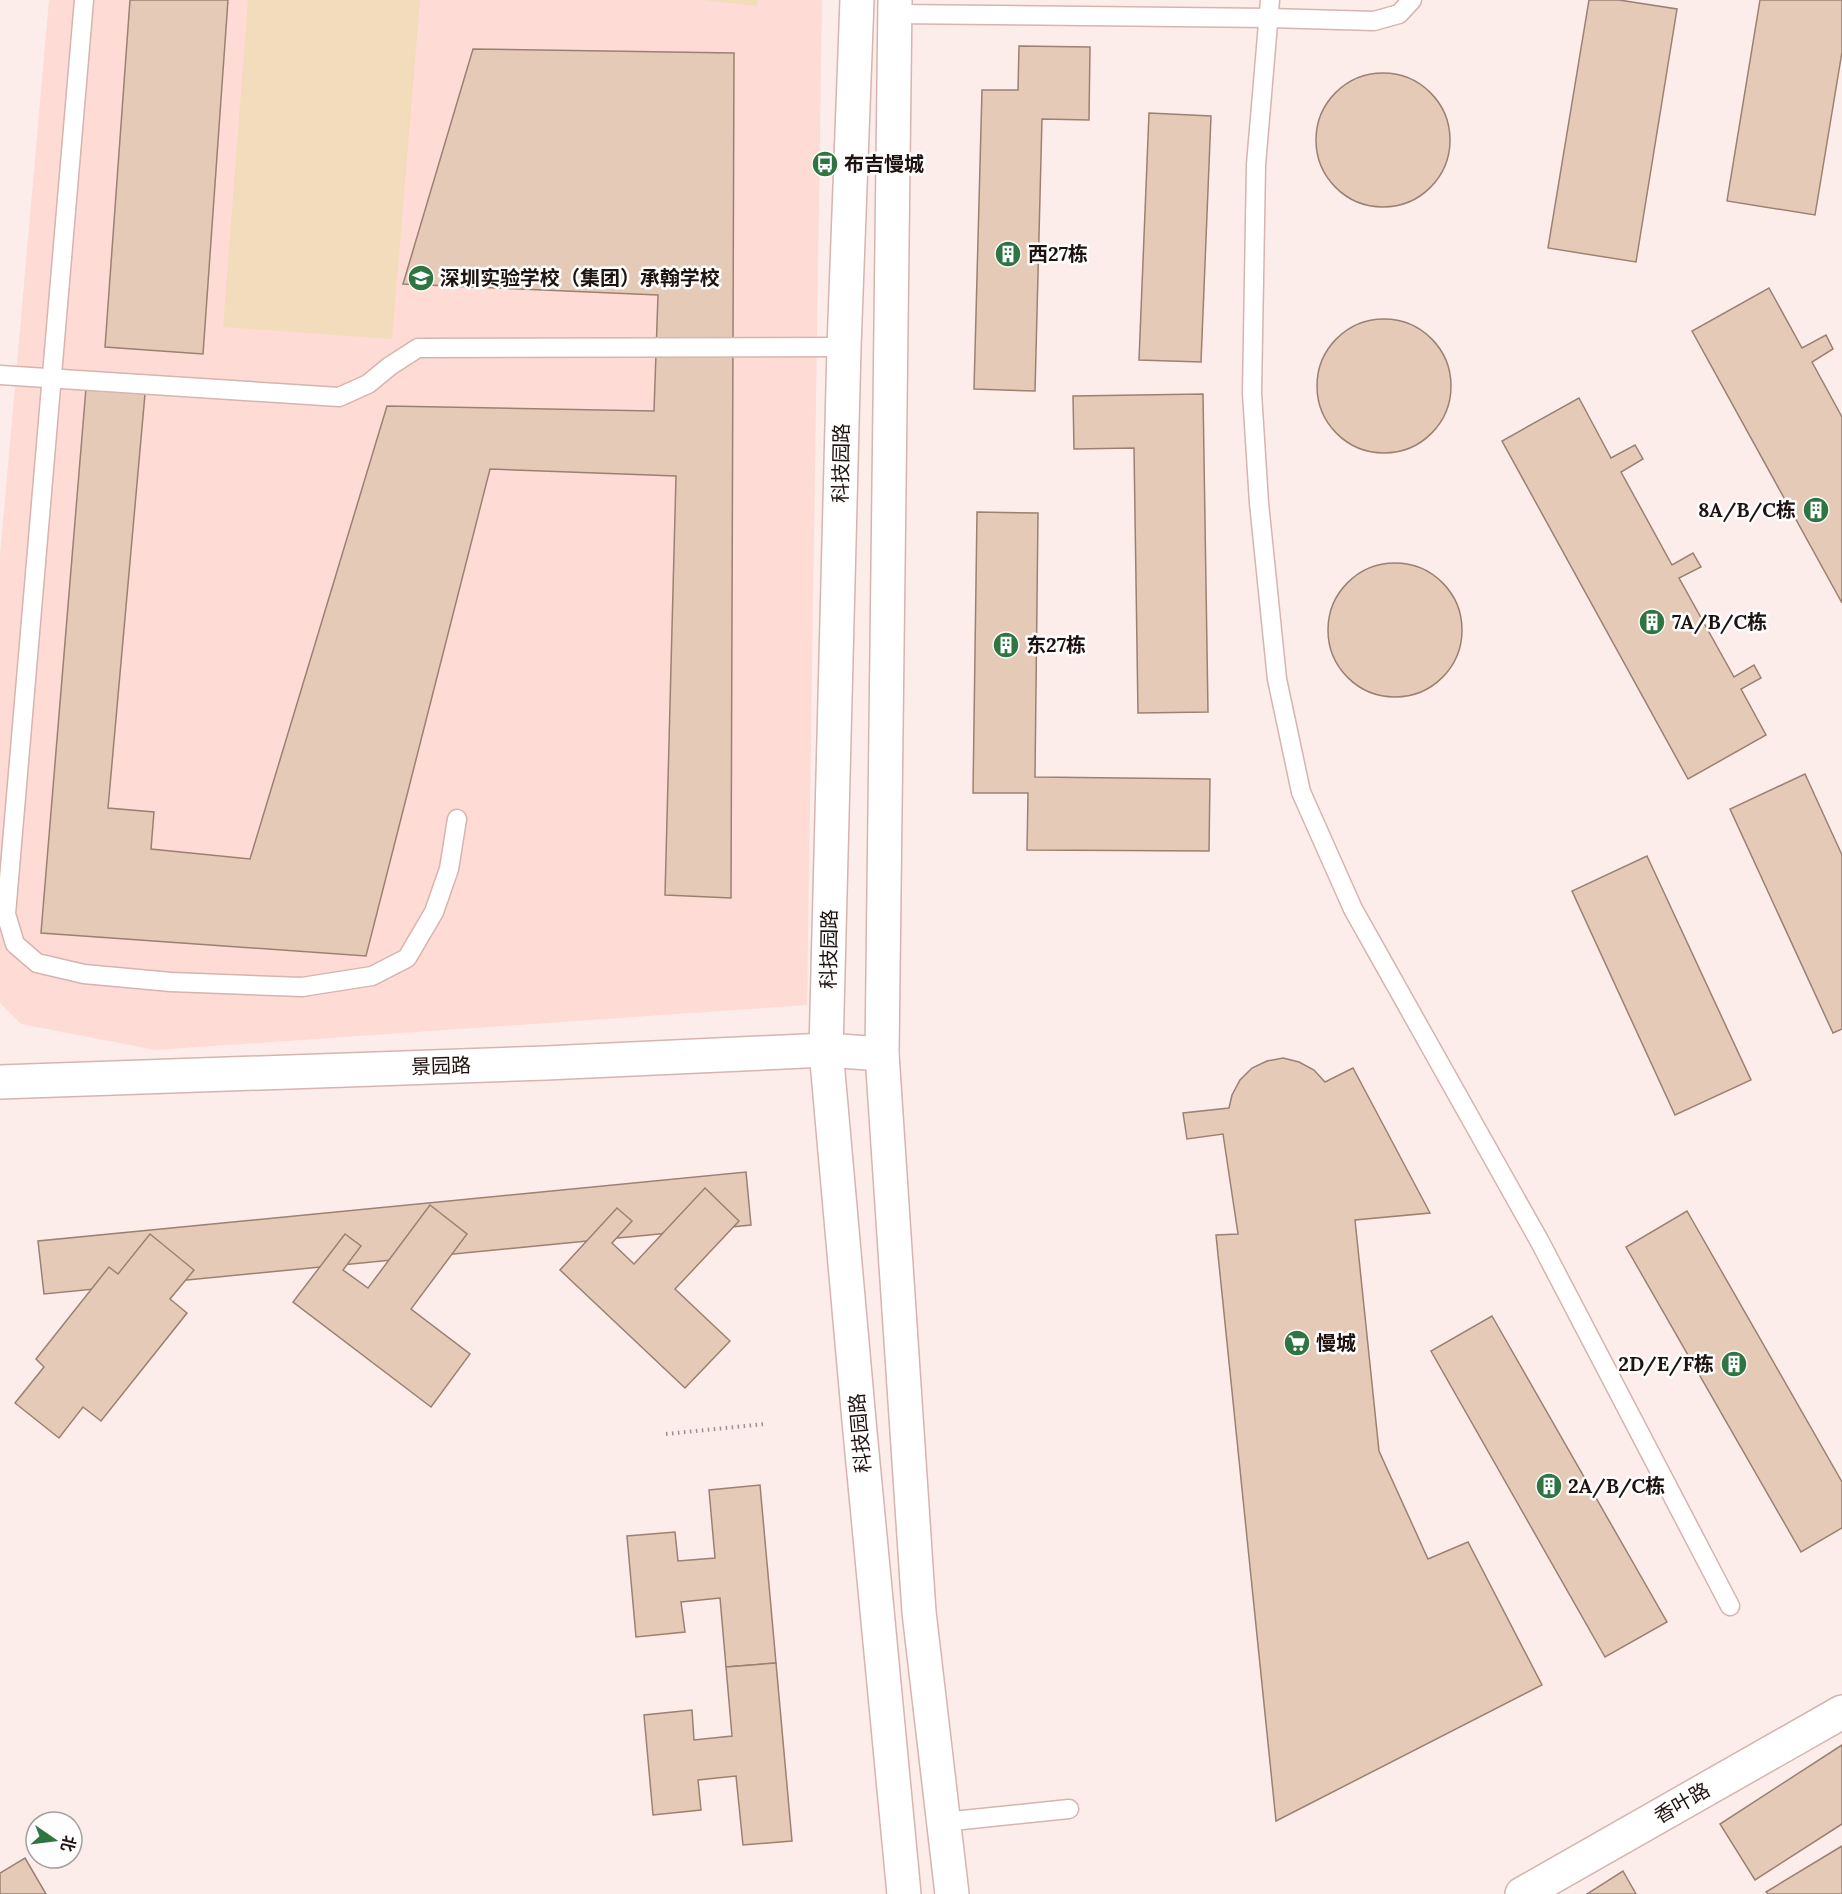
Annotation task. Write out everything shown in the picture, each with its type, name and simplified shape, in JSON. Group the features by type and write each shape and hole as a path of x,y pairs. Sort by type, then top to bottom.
{"main road":[{"name":"科技园路","path":"857,0 844,347 826,1050 904,1894"},
{"path":"895,7 882,1054 919,1612 952,1894"},
{"name":"景园路","path":"0,1082 546,1063 826,1050 882,1054"},
{"name":"香叶路","path":"1522,1894 1842,1712"}],"lane":[{"path":"84,0 6,914 15,944 37,963 84,974 171,982 302,987 372,976 407,958 434,912 449,868 457,819"},
{"path":"895,7 1269,9 1374,21 1399,14 1412,0"},
{"path":"1269,9 1256,165 1252,393 1259,503 1277,679 1301,792 1353,909 1540,1242 1730,1606"},
{"path":"0,375 339,397 368,384 418,348 844,347"},
{"path":"943,1822 1069,1809"}],"path":[{"path":"666,1434 765,1424"}],"shaded area":[{"name":"深圳实验学校（集团）承翰学校","path":"49,0 822,0 807,1005 156,1050 21,1024 0,1003 0,556"},
{"path":"248,0 420,0 392,339 223,327"},
{"path":"703,0 757,0 757,6"}],"building":[{"path":"130,0 228,0 203,354 105,347"},
{"path":"1589,0 1619,0 1677,9 1636,262 1548,248"},
{"path":"1760,0 1842,0 1842,52 1815,215 1727,201"},
{"name":"西27栋","path":"1019,46 1090,47 1089,120 1042,119 1035,391 974,389 982,90 1018,90"},
{"path":"473,49 734,53 731,898 665,895 676,476 490,469 366,956 41,933 86,388 145,394 108,808 154,812 151,849 250,859 387,406 654,411 658,295 403,284"},
{"path":"1383,73 1409,78 1430,93 1445,114 1450,140 1445,166 1430,187 1409,202 1383,207 1357,202 1336,187 1321,166 1316,140 1321,114 1336,93 1357,78"},
{"path":"1149,113 1211,116 1201,362 1139,360"},
{"name":"8A/B/C栋","path":"1769,288 1802,348 1826,335 1833,349 1812,362 1842,417 1842,603 1692,331"},
{"path":"1384,319 1410,324 1431,339 1446,360 1451,386 1446,412 1431,433 1410,448 1384,453 1358,448 1337,433 1322,412 1317,386 1322,360 1337,339 1358,324"},
{"path":"1203,394 1208,712 1138,713 1134,448 1074,449 1073,396"},
{"name":"7A/B/C栋","path":"1579,398 1611,458 1635,445 1643,459 1621,472 1672,565 1693,553 1701,567 1679,578 1734,677 1754,665 1761,678 1741,689 1766,735 1688,779 1502,441"},
{"name":"东27栋","path":"977,512 1038,513 1035,777 1210,779 1209,851 1027,850 1028,793 973,793"},
{"path":"1395,563 1421,568 1442,583 1457,604 1462,630 1457,656 1442,677 1421,692 1395,697 1369,692 1348,677 1333,656 1328,630 1333,604 1348,583 1369,568"},
{"path":"1805,774 1842,855 1842,1029 1833,1033 1730,809"},
{"path":"1647,856 1751,1080 1675,1115 1572,891"},
{"name":"慢城","path":"1283,1058 1299,1062 1314,1070 1325,1082 1353,1068 1430,1213 1355,1220 1379,1451 1428,1559 1468,1542 1542,1685 1276,1821 1216,1235 1238,1234 1223,1134 1187,1139 1183,1113 1229,1108 1232,1095 1240,1080 1252,1068 1267,1061"},
{"path":"746,1172 751,1225 44,1294 38,1241"},
{"path":"705,1188 739,1221 675,1289 730,1341 685,1388 560,1270 617,1208 632,1221 612,1243 634,1264"},
{"path":"430,1205 467,1234 411,1309 470,1354 431,1407 293,1302 345,1234 361,1246 343,1270 368,1288"},
{"name":"2D/E/F栋","path":"1687,1211 1842,1482 1842,1528 1801,1552 1626,1247"},
{"path":"150,1234 194,1270 170,1299 187,1313 101,1421 83,1407 59,1438 15,1403 44,1367 36,1359 109,1267 118,1274"},
{"name":"2A/B/C栋","path":"1492,1316 1667,1622 1605,1657 1431,1351"},
{"path":"760,1485 776,1663 726,1667 720,1598 681,1602 685,1632 636,1637 627,1536 675,1532 678,1561 715,1558 709,1490"},
{"path":"776,1663 792,1841 743,1845 736,1776 698,1780 701,1810 653,1815 644,1715 692,1710 694,1740 732,1736 726,1667"},
{"path":"1842,1745 1842,1824 1755,1880 1720,1824"},
{"path":"1842,1846 1842,1894 1768,1894 1766,1892"},
{"path":"24,1859 24,1870 32,1870 46,1894 0,1894 0,1873"},
{"path":"1623,1871 1636,1894 1587,1894"}],"place":[{"name":"布吉慢城","path":"825,164"},
{"name":"西27栋","path":"1008,254"},
{"name":"深圳实验学校（集团）承翰学校","path":"421,278"},
{"name":"8A/B/C栋","path":"1816,510"},
{"name":"7A/B/C栋","path":"1652,622"},
{"name":"东27栋","path":"1006,645"},
{"name":"慢城","path":"1297,1343"},
{"name":"2D/E/F栋","path":"1734,1364"},
{"name":"2A/B/C栋","path":"1549,1486"}]}
